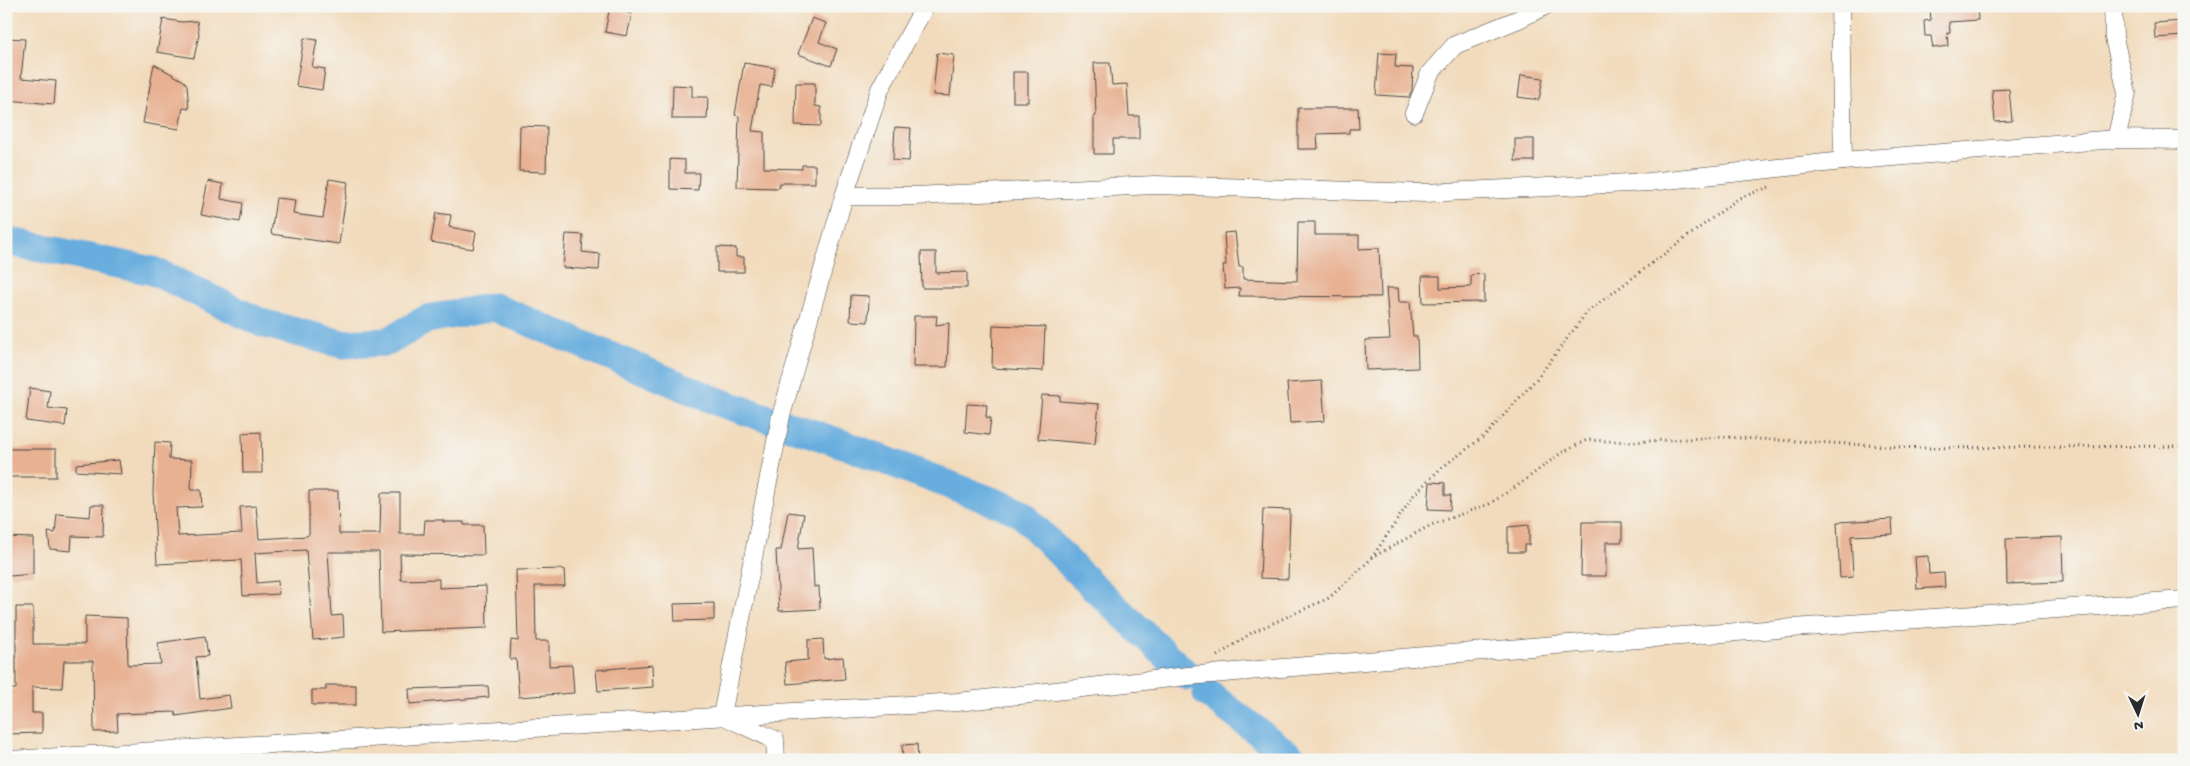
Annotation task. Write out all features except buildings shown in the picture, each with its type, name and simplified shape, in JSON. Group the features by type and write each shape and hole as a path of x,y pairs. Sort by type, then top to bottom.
{"street":[{"path":"722,715 781,416 844,196 880,89 925,6"},
{"path":"1414,113 1430,73 1455,45 1519,19 1545,6"},
{"path":"1840,6 1843,161"},
{"path":"2113,6 2114,38 2127,93 2116,140"},
{"path":"844,196 914,196 1155,185 1425,193 1649,182 1843,161 2116,140 2184,140"},
{"path":"10,760 958,702 1188,676 1546,646 2184,600"},
{"path":"722,715 775,740 776,760"}],"path":[{"path":"1210,661 1254,632 1329,598 1371,558 1414,495 1440,469 1487,434 1539,376 1587,312 1739,198 1777,184"},
{"path":"1371,558 1430,525 1489,504 1517,486 1561,452 1588,440 1628,442 1724,437 1920,448 2184,446"}],"waterway":[{"path":"6,241 153,271 262,323 342,344 387,342 427,319 494,307 719,402 843,444 1020,512 1077,571 1188,676"},
{"path":"1207,693 1295,760"}]}
